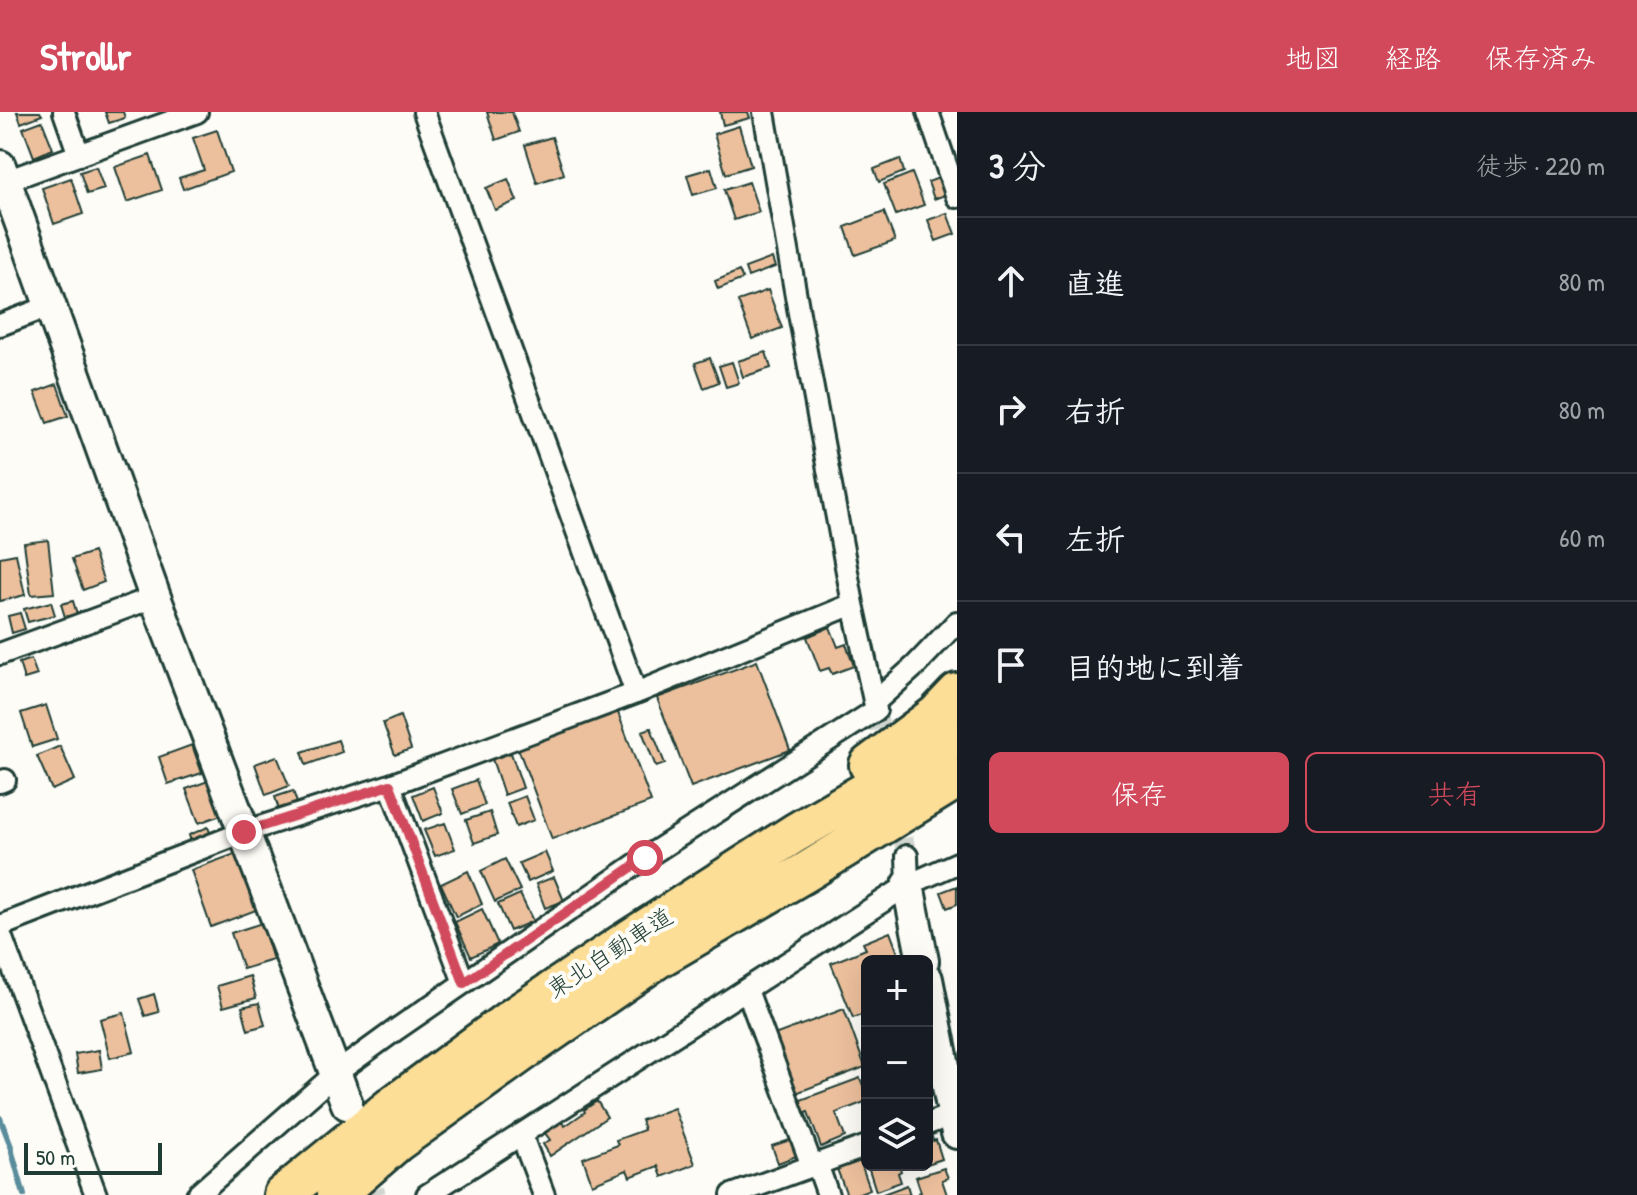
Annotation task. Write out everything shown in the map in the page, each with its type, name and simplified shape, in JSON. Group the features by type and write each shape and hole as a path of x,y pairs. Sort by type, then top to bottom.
{"highway":[{"path":"515,1036 639,912 875,761 936,715 957,693"},
{"name":"東北自動車道","path":"336,1195 622,944 782,841 957,738"},
{"name":"東北自動車道","path":"283,1195 391,1107 657,959 957,779"},
{"path":"515,1036 811,887 957,807"}],"street":[{"path":"64,112 79,155"},
{"path":"197,112 142,121 79,155 3,174 155,597 347,1104"},
{"path":"424,112 636,693"},
{"path":"197,1195 335,1074 645,858 876,710 853,604 764,112"},
{"path":"928,112 957,197"},
{"path":"0,325 50,306"},
{"path":"0,654 155,597"},
{"path":"0,926 244,832 390,785 636,693 853,604"},
{"path":"875,702 957,622"},
{"path":"390,785 464,983"},
{"path":"427,1195 747,990 907,870 957,863"},
{"path":"907,870 922,955"},
{"path":"0,933 96,1195"},
{"path":"747,990 828,1195"},
{"path":"933,1018 949,1121"},
{"path":"521,1134 544,1195"},
{"path":"732,1195 861,1148"}],"building":[{"path":"17,112 40,112 42,115 21,123"},
{"path":"105,112 123,112 125,118 109,123"},
{"path":"487,112 512,112 519,132 496,140"},
{"path":"720,112 748,112 750,118 723,125"},
{"path":"42,121 53,149 34,157 23,128"},
{"path":"739,126 751,166 726,174 714,134"},
{"path":"217,130 231,172 183,189 179,178 204,170 193,138"},
{"path":"552,137 564,174 537,183 525,145"},
{"path":"150,155 162,190 127,202 115,167"},
{"path":"900,159 904,172 879,182 874,169"},
{"path":"96,167 104,189 87,194 80,172"},
{"path":"711,168 717,188 693,195 687,175"},
{"path":"912,173 924,205 896,215 884,184"},
{"path":"941,177 948,194 934,199 928,182"},
{"path":"71,178 83,214 54,224 42,188"},
{"path":"508,179 517,201 495,210 486,188"},
{"path":"749,182 759,212 734,220 724,190"},
{"path":"884,212 895,241 855,255 845,227"},
{"path":"947,213 955,234 936,241 928,220"},
{"path":"772,258 775,267 748,277 745,268"},
{"path":"739,271 743,279 718,289 715,281"},
{"path":"768,290 782,328 752,339 738,301"},
{"path":"766,352 771,368 743,377 738,361"},
{"path":"710,358 719,382 704,388 695,363"},
{"path":"732,362 739,383 726,387 719,366"},
{"path":"57,384 68,416 47,423 35,392"},
{"path":"48,540 54,593 31,595 24,543"},
{"path":"93,552 104,582 83,590 72,559"},
{"path":"16,554 25,595 0,601 0,557"},
{"path":"73,601 77,614 65,617 61,604"},
{"path":"51,602 55,615 28,622 24,609"},
{"path":"20,613 25,629 12,633 8,616"},
{"path":"830,627 838,647 846,644 854,666 832,674 829,668 820,671 807,637"},
{"path":"31,659 37,675 24,679 19,663"},
{"path":"757,661 790,750 691,787 657,698"},
{"path":"46,705 57,739 32,747 21,713"},
{"path":"617,710 651,802 552,839 518,748"},
{"path":"400,716 411,749 395,755 383,723"},
{"path":"651,728 665,764 656,767 642,731"},
{"path":"338,740 342,752 306,765 302,752"},
{"path":"192,745 202,773 168,784 159,757"},
{"path":"60,746 75,780 52,790 37,756"},
{"path":"511,753 523,788 504,795 492,759"},
{"path":"277,756 289,786 266,795 255,764"},
{"path":"476,780 485,805 462,814 452,789"},
{"path":"208,781 221,815 199,823 186,789"},
{"path":"433,787 443,813 423,821 413,795"},
{"path":"293,791 297,803 279,810 275,797"},
{"path":"525,796 534,820 516,827 507,803"},
{"path":"490,812 497,835 474,843 466,820"},
{"path":"445,823 455,849 435,856 424,830"},
{"path":"208,827 212,838 192,845 189,835"},
{"path":"545,852 553,871 528,882 519,863"},
{"path":"235,854 256,910 211,927 191,870"},
{"path":"505,859 520,890 495,902 481,871"},
{"path":"468,871 482,904 456,917 441,884"},
{"path":"554,877 564,901 545,908 536,884"},
{"path":"957,886 957,904 947,908 941,892"},
{"path":"520,894 533,921 510,931 498,904"},
{"path":"482,909 498,944 471,957 455,922"},
{"path":"262,923 273,960 243,969 231,933"},
{"path":"890,932 899,955 861,955 861,1015 853,1018 831,963 866,949 863,943"},
{"path":"250,976 256,998 223,1007 217,986"},
{"path":"154,994 159,1012 145,1016 139,999"},
{"path":"259,1003 265,1025 248,1030 242,1007"},
{"path":"844,1009 861,1056 861,1069 796,1093 774,1035"},
{"path":"124,1013 134,1052 110,1058 100,1019"},
{"path":"99,1050 102,1069 78,1073 75,1054"},
{"path":"860,1078 861,1081 861,1103 836,1113 845,1137 821,1147 808,1112 803,1113 798,1101"},
{"path":"597,1101 607,1117 550,1156 543,1144 550,1140 545,1133 562,1122 565,1126"},
{"path":"674,1108 695,1164 662,1177 658,1166 630,1177 627,1170 592,1184 583,1158 618,1145 616,1140 644,1130 641,1120"},
{"path":"793,1139 799,1155 778,1163 772,1146"},
{"path":"936,1140 942,1159 933,1162 933,1141"},
{"path":"860,1161 861,1171 870,1189 847,1195 837,1169"},
{"path":"944,1168 948,1178 942,1180 947,1195 919,1195 921,1192 916,1177"},
{"path":"870,1171 901,1171 898,1173 901,1182 876,1191"},
{"path":"907,1185 910,1195 883,1195 883,1194"}],"waterway":[{"path":"0,1118 24,1195"}],"tunnel":[{"path":"876,710 886,758"},
{"path":"897,809 907,856"},
{"path":"365,1161 376,1195"}],"route":[{"path":"244,832 390,785 464,983 645,858"}]}
